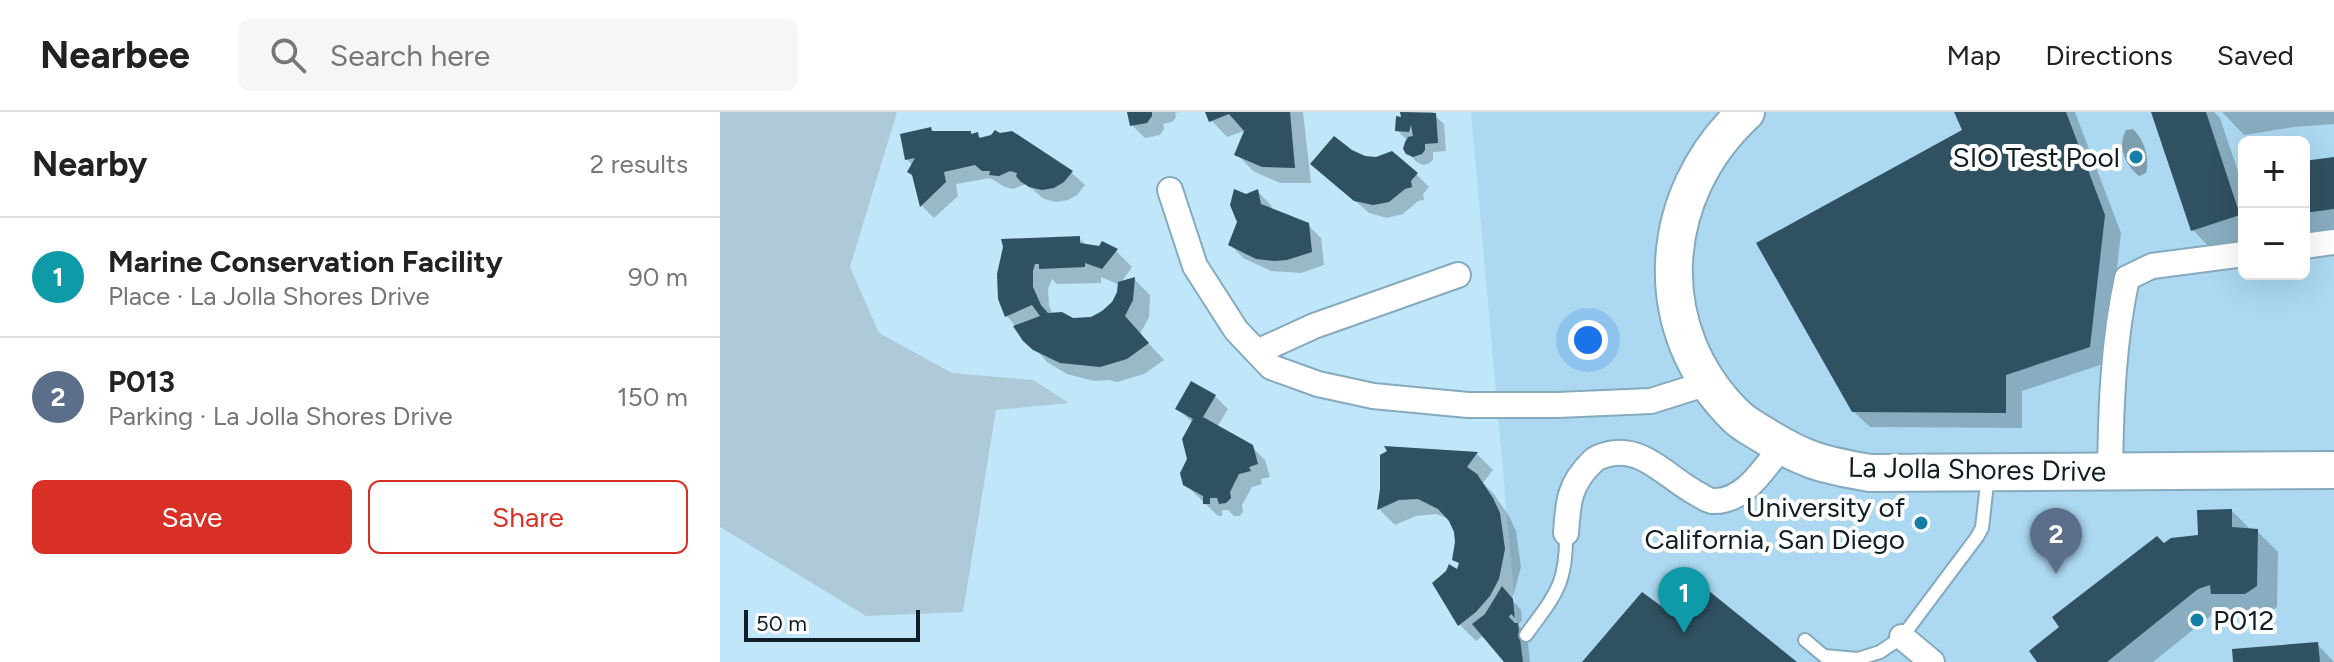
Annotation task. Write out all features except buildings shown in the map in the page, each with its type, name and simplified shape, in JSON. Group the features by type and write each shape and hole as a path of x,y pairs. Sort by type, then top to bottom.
{"main road":[{"name":"La Jolla Shores Drive","path":"1746,112 1702,164 1684,203 1674,249 1675,305 1689,348 1708,383 1738,418 1782,446 1828,466 1870,473 2334,470"}],"street":[{"path":"1170,190 1195,266 1236,330 1271,367 1318,384 1373,396 1468,405 1557,405 1651,401 1708,383"},
{"path":"2310,245 2334,242"},
{"path":"2110,472 2112,386 2118,319 2127,278 2152,266 2238,255"},
{"path":"1257,352 1314,326 1458,275"},
{"path":"1566,533 1568,500 1580,474 1597,457 1622,451 1645,458 1710,501 1735,497 1782,446"},
{"path":"1902,637 1932,662"}],"lane":[{"path":"1805,640 1824,656 1858,659 1880,652 1902,637 1982,528 1988,472"},
{"path":"1526,635 1561,584 1567,560 1566,533"}],"shaded area":[{"path":"720,112 897,112 850,267 879,333 952,373 1033,380 1069,403 996,410 963,612 866,616 720,527"},
{"name":"University of California, San Diego","path":"1471,112 2334,112 2334,662 1520,662"},
{"name":"SIO Test Pool","path":"2133,129 2147,155 2146,173 2139,176 2126,161 2122,149 2126,130"}],"place":[{"name":"SIO Test Pool","path":"2136,157"},
{"name":"University of California, San Diego","path":"1921,523"},
{"name":"P013","path":"2056,574"},
{"name":"P012","path":"2197,620"},
{"name":"Marine Conservation Facility","path":"1684,633"}]}
